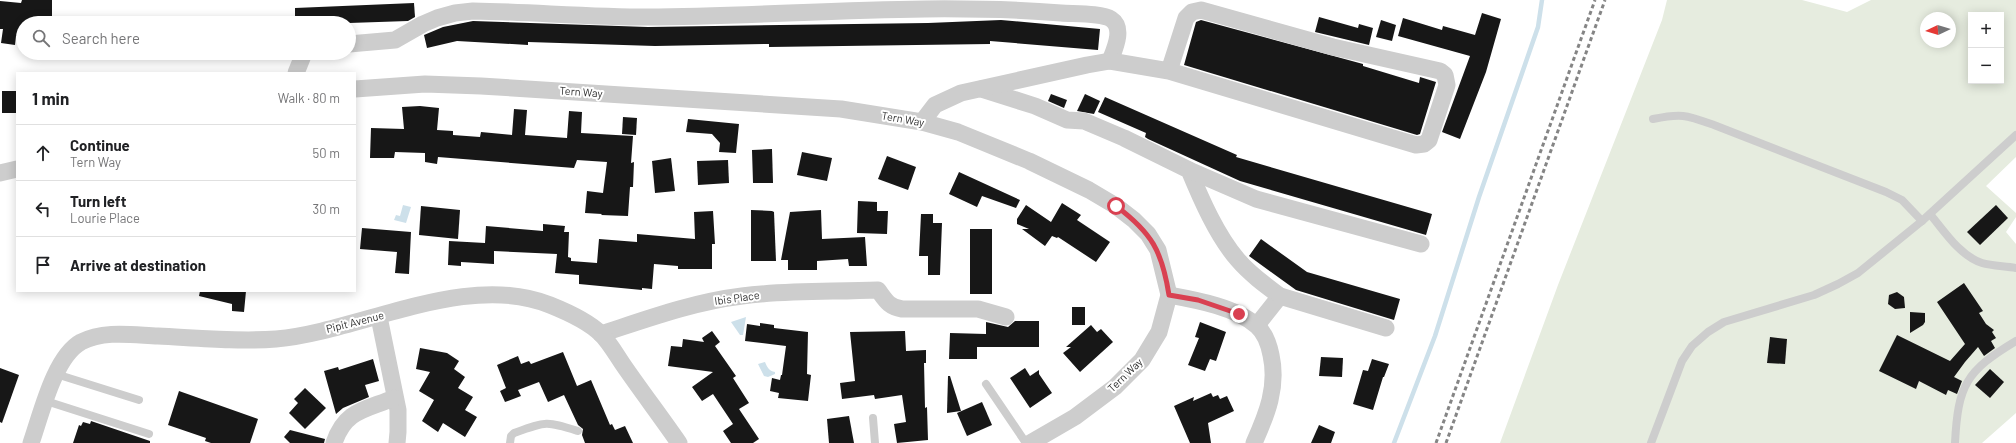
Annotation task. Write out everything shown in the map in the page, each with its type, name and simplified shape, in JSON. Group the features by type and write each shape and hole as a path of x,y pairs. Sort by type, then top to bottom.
{"street":[{"path":"356,43 395,40 437,18 455,13 473,11 647,17 1008,9 1088,15 1111,19 1116,25 1118,33 1117,43 1110,61"},
{"path":"922,122 934,105 961,94 980,88 1110,61 1168,71 1416,145 1424,144 1429,140 1447,85 1445,75 1440,71 1333,47 1201,10 1192,12 1186,18 1168,71"},
{"path":"296,72 301,60"},
{"name":"Tern Way","path":"356,89 425,84 481,86 841,109 922,122 958,132 1029,161 1089,190 1116,206 1139,224 1158,250 1166,277 1169,295 1159,332 1142,360 1115,387 1075,417 1030,443"},
{"path":"980,88 1035,106 1067,120 1084,122 1124,138 1189,170 1256,199 1421,244"},
{"path":"0,173 16,169"},
{"path":"1189,170 1216,225 1237,259 1254,276 1280,296 1386,328"},
{"name":"Ibis Place","path":"601,334 674,310 742,296 782,293 878,290 887,303 893,307 902,309 978,309 1006,317"},
{"name":"Pipit Avenue","path":"31,443 56,374 72,349 87,339 117,334 252,340 278,339 380,317 465,296 493,294 520,297 548,304 568,313 601,334 679,443"},
{"path":"1169,295 1198,300 1239,314 1257,325 1264,334 1270,348 1274,369 1274,386 1268,411 1254,443"},
{"path":"1257,325 1280,296"},
{"path":"380,317 399,422 397,443"},
{"path":"334,443 340,427 352,415 394,398"}],"lane":[{"path":"1653,119 1673,115 1686,115 1714,125 1886,192 1902,200 1922,221"},
{"path":"1651,443 1682,361 1692,346 1708,332 1724,322 1807,297 1838,284 1858,272 1922,221 2016,135"},
{"path":"1930,214 1949,238 1965,253 1981,263 2016,268"},
{"path":"1955,443 1957,410 1969,379 1978,367 1991,356 2016,341"},
{"path":"56,374 139,400"},
{"path":"986,384 1026,443"},
{"path":"46,401 149,434"},
{"path":"873,418 875,443"},
{"path":"510,443 511,436 514,433 542,423 551,423 578,431"}],"shaded area":[{"path":"1667,0 1802,0 1847,12 1871,0 2016,0 2016,157 1986,186 2016,213 2016,217 2006,232 2016,244 2016,413 1982,443 1500,443 1558,285 1662,20"}],"water":[{"path":"403,205 411,207 406,223 394,220 396,215 400,216"},
{"path":"746,317 743,335 740,335 731,322"},
{"path":"765,362 768,368 775,372 775,374 768,377 764,376 758,364"}],"building":[{"path":"22,0 52,0 52,16 16,16 15,45 1,43 3,29 0,29 0,1 21,3"},
{"path":"414,3 415,17 408,21 356,23 356,16 295,16 295,8"},
{"path":"1482,13 1501,19 1486,72 1460,139 1442,132 1470,56 1398,36 1403,18 1442,30 1443,26 1475,35"},
{"path":"1319,17 1358,28 1359,24 1373,28 1369,45 1315,32"},
{"path":"1001,20 1100,29 1098,50 990,41 990,44 769,47 769,44 655,46 528,42 528,45 457,41 427,48 424,35 443,27 473,21 648,27 928,23"},
{"path":"1201,20 1363,64 1363,66 1419,83 1420,77 1436,82 1420,134 1417,135 1184,65 1196,22"},
{"path":"1381,20 1396,25 1392,41 1376,37"},
{"path":"2,91 16,91 16,113 2,113"},
{"path":"1051,94 1067,100 1064,108 1048,101"},
{"path":"1085,94 1100,101 1094,114 1077,111"},
{"path":"1105,97 1237,155 1236,157 1432,214 1426,235 1240,181 1148,139 1145,137 1146,133 1098,112"},
{"path":"420,106 439,108 437,130 453,131 453,135 480,137 481,132 512,135 514,109 527,110 525,135 567,138 569,111 582,112 581,133 633,136 631,163 634,162 633,187 630,187 628,216 585,213 587,191 603,193 607,162 577,160 574,168 438,157 437,164 425,162 425,153 395,152 394,158 370,158 371,128 404,129 402,107"},
{"path":"623,117 637,118 636,135 622,134"},
{"path":"688,119 739,124 736,153 719,152 720,143 712,134 686,132"},
{"path":"772,149 773,183 753,183 752,150"},
{"path":"802,152 832,158 827,181 797,175"},
{"path":"887,156 916,167 908,190 878,179"},
{"path":"671,158 675,191 655,193 652,161"},
{"path":"728,160 729,183 698,185 697,161"},
{"path":"959,172 1020,200 1016,208 982,196 977,207 949,194"},
{"path":"858,201 877,202 877,211 888,211 887,234 857,233"},
{"path":"1062,203 1081,215 1077,220 1110,242 1096,262 1058,237 1052,236 1045,246 1022,229 1029,229 1017,224 1017,219 1026,205 1051,222"},
{"path":"1996,205 2008,218 1980,245 1967,232"},
{"path":"421,206 460,210 458,239 419,235"},
{"path":"751,210 774,212 776,261 751,261"},
{"path":"821,210 822,239 865,237 867,266 849,266 848,259 817,261 817,270 788,270 788,260 781,260 790,212"},
{"path":"713,211 715,244 712,244 712,269 678,269 678,266 654,264 652,289 642,288 642,290 579,284 579,275 555,273 557,254 494,251 494,264 461,262 461,266 448,265 449,241 485,243 486,226 543,231 543,224 565,226 564,232 569,232 568,257 571,258 571,261 597,263 599,239 637,242 637,234 695,239 694,212"},
{"path":"921,214 933,214 933,223 942,223 940,275 928,275 928,256 919,256"},
{"path":"362,228 411,232 409,274 395,273 397,252 360,249"},
{"path":"970,229 992,229 992,294 970,294"},
{"path":"1261,239 1307,272 1400,299 1394,320 1296,290 1249,256"},
{"path":"1964,283 1983,311 1979,313 1986,324 1994,330 1992,332 1996,338 1991,341 1995,348 1984,356 1978,347 1954,377 1962,381 1957,394 1948,390 1946,395 1919,381 1916,389 1879,371 1897,335 1950,361 1965,344 1937,302"},
{"path":"200,292 246,292 244,312 232,311 232,304 199,296"},
{"path":"1897,292 1904,297 1905,308 1895,309 1888,304 1889,295"},
{"path":"1072,307 1085,307 1085,325 1072,325"},
{"path":"1910,312 1925,313 1925,322 1923,325 1910,333"},
{"path":"1015,321 1039,321 1039,347 977,347 977,359 949,359 950,333 986,334 986,322 1008,327"},
{"path":"1200,322 1226,332 1216,361 1210,359 1205,371 1188,365 1199,338 1195,337"},
{"path":"760,323 774,325 774,328 808,332 807,374 811,375 808,401 778,398 779,393 770,391 772,378 780,380 782,375 786,346 745,341 747,324 760,326"},
{"path":"1091,325 1097,332 1101,329 1113,342 1080,372 1063,353 1071,347 1066,347"},
{"path":"712,331 720,342 715,346 736,376 733,378 749,403 739,409 759,439 753,443 731,443 723,431 733,424 713,394 702,401 692,387 713,372 668,366 671,346 682,347 683,339 704,342 702,338"},
{"path":"905,331 906,351 926,350 926,363 924,363 925,408 927,407 928,440 897,443 894,424 906,422 902,395 875,399 874,395 842,399 840,383 855,381 850,332"},
{"path":"1770,337 1787,339 1785,364 1767,363"},
{"path":"420,348 447,353 459,361 454,369 465,377 458,388 473,397 465,410 477,417 465,437 443,423 438,432 422,421 434,400 419,391 430,372 416,369"},
{"path":"563,352 577,386 591,380 610,425 612,424 615,430 625,426 633,443 585,443 582,435 583,429 578,425 564,395 548,402 539,382 518,390 521,396 505,402 500,391 506,388 497,365 518,356 521,364 529,361 531,364"},
{"path":"1321,357 1343,358 1342,377 1319,376"},
{"path":"373,359 379,381 365,385 369,397 343,408 336,414 324,371 338,367 339,370"},
{"path":"1372,359 1389,364 1383,377 1373,410 1353,404 1363,370 1368,371"},
{"path":"0,368 19,375 2,423 0,422"},
{"path":"1025,368 1030,376 1039,370 1039,374 1052,393 1030,408 1010,378"},
{"path":"1990,369 2004,382 1990,398 1975,385"},
{"path":"948,376 950,376 961,411 947,413"},
{"path":"305,388 326,408 305,429 289,413 298,403 294,399"},
{"path":"179,391 258,419 250,443 211,443 205,441 206,438 168,425"},
{"path":"1211,393 1213,397 1218,395 1220,399 1227,396 1234,411 1208,423 1211,443 1190,443 1174,406 1194,397 1193,401"},
{"path":"982,402 992,425 967,436 957,413"},
{"path":"849,416 854,443 829,443 827,419"},
{"path":"91,421 150,441 150,443 73,443 79,425 81,426 83,422 90,424"},
{"path":"1319,425 1335,432 1331,443 1311,443"},
{"path":"290,430 325,439 324,443 290,443 284,437"}],"waterway":[{"path":"1394,443 1435,336 1479,197 1538,27 1542,0"}],"railway":[{"path":"1436,443 1595,0"},
{"path":"1446,443 1605,0"}],"route":[{"path":"1116,206 1134,220 1148,234 1158,250 1166,277 1169,295 1198,300 1239,314"}]}
